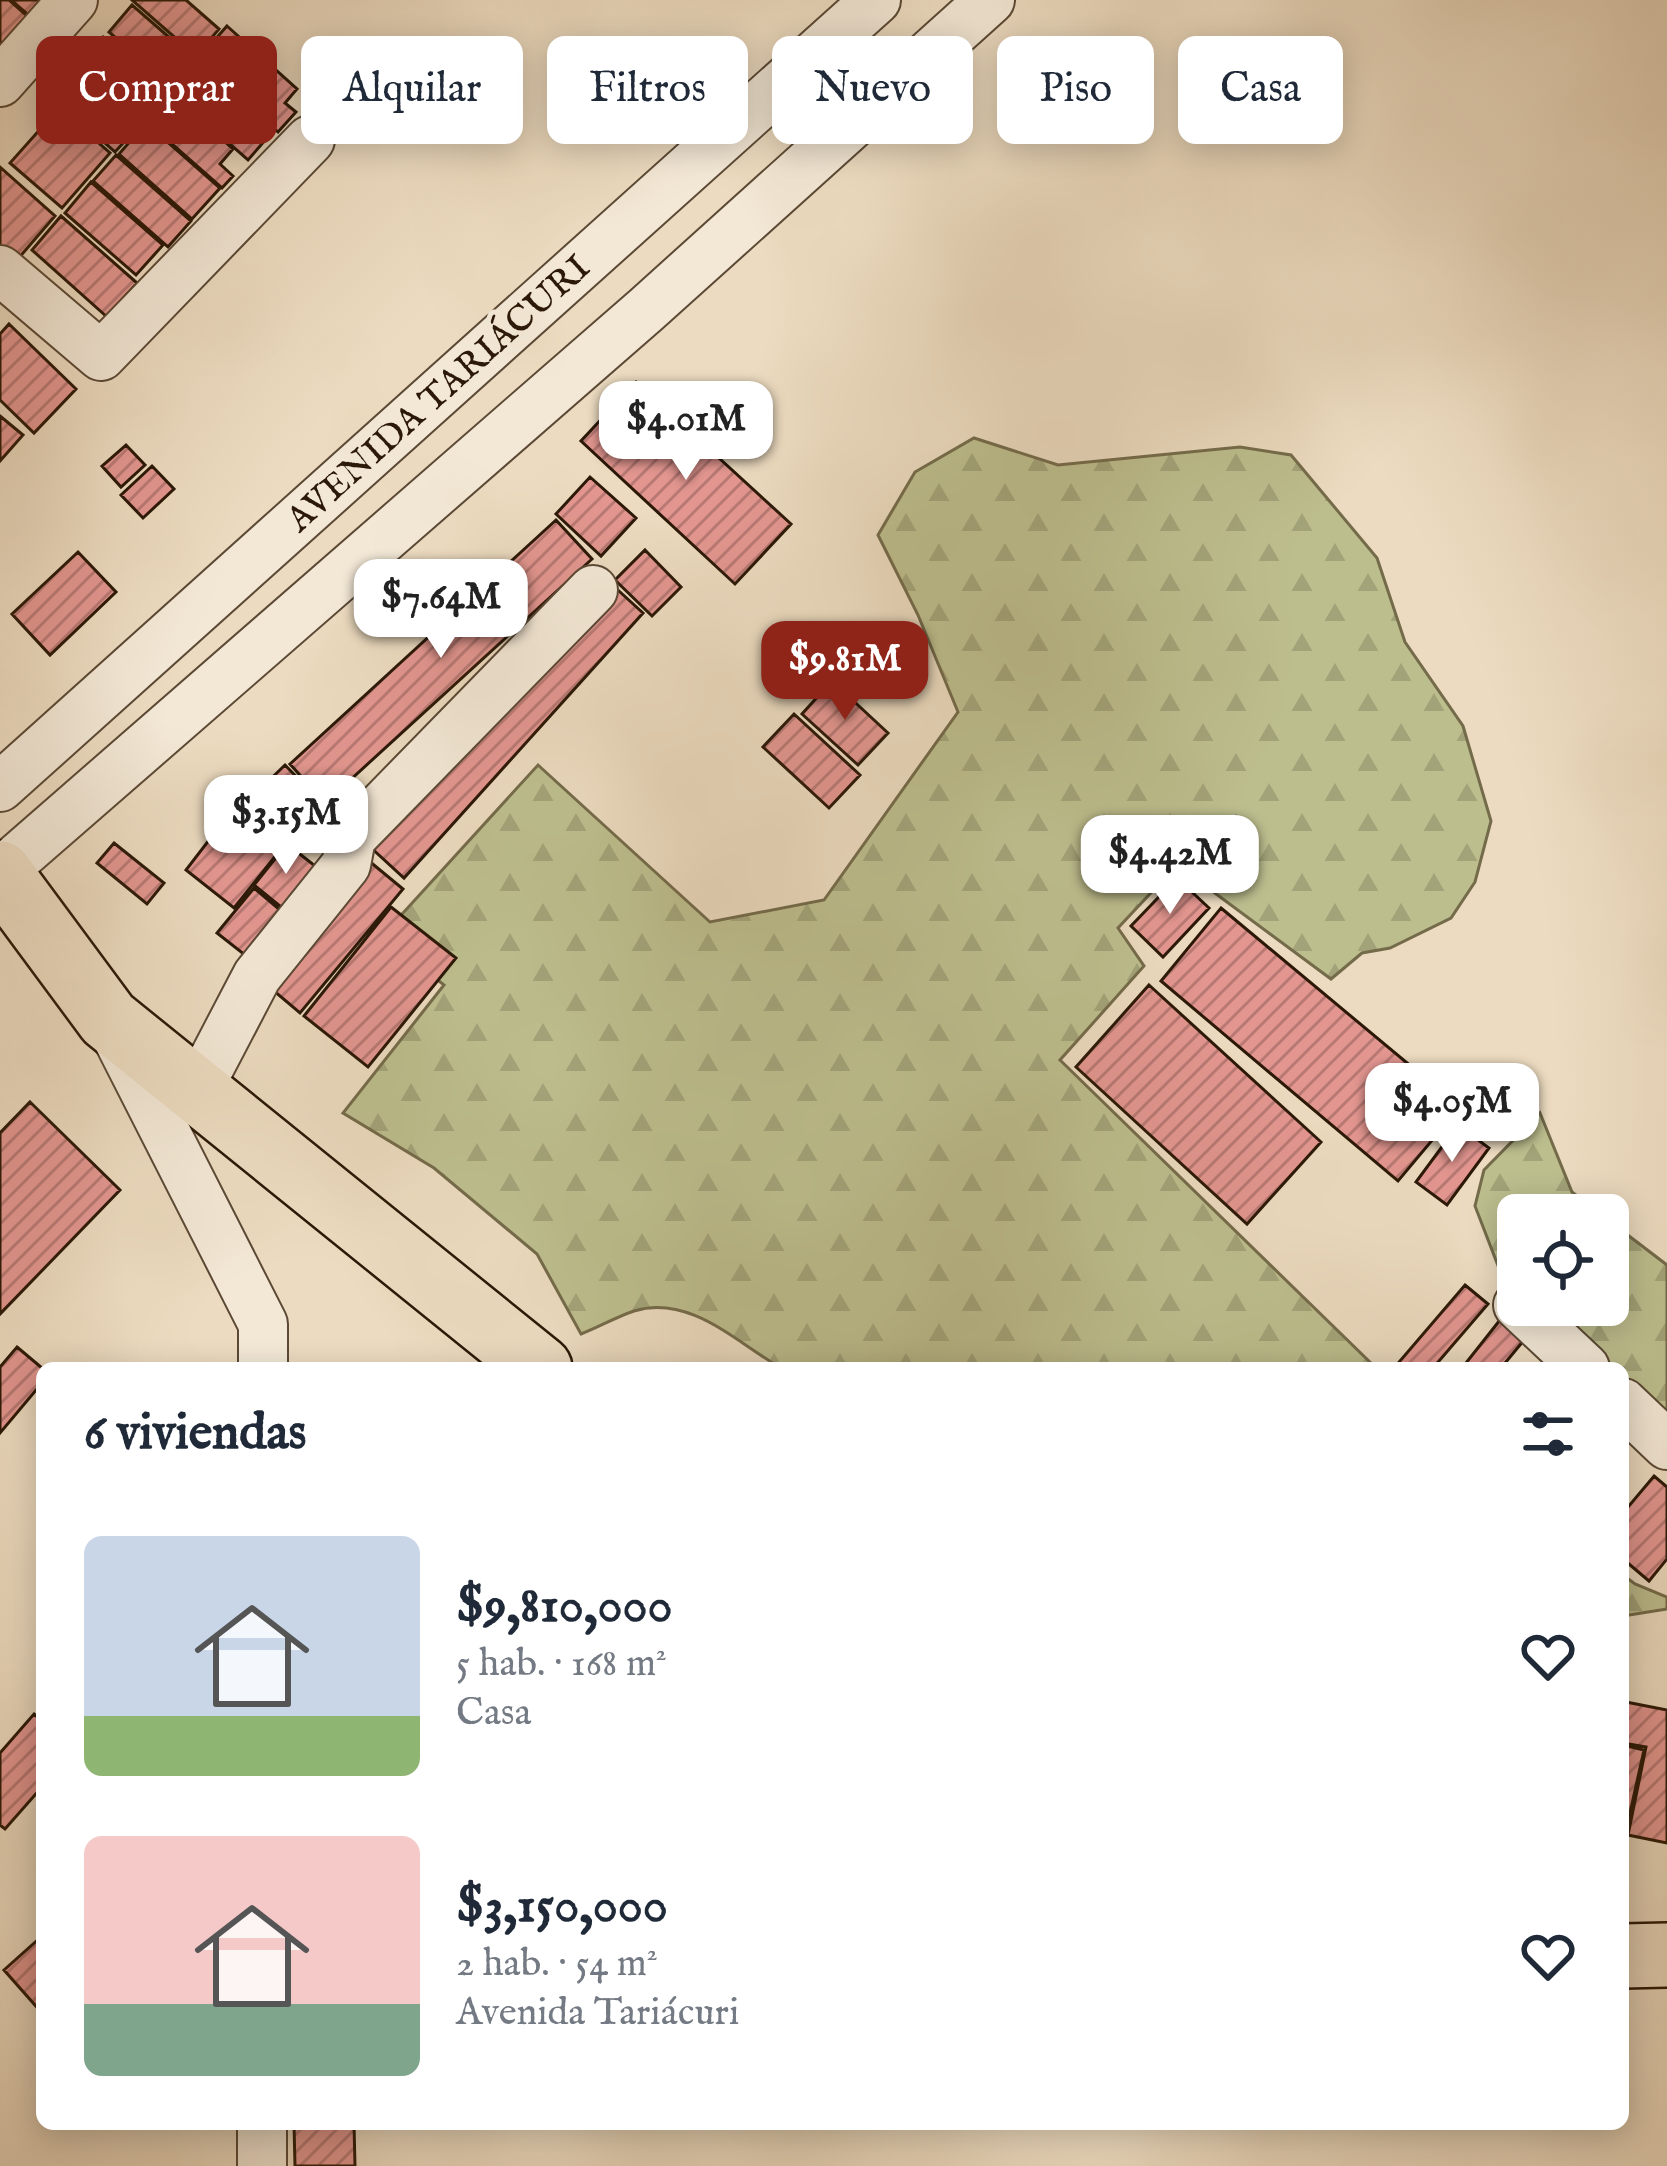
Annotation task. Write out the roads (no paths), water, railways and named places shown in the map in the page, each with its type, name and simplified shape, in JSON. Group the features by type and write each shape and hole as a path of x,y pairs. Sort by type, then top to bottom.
{"main road":[{"path":"0,873 108,1019 533,1362"},
{"path":"1629,1956 1667,1955"}],"street":[{"path":"0,82 73,0"},
{"name":"AVENIDA TARIÁCURI","path":"0,787 876,0"},
{"name":"AVENIDA TARIÁCURI","path":"0,873 647,309 990,0"},
{"path":"5,287 101,356 306,144"},
{"path":"592,251 647,309"},
{"path":"198,1089 257,976 346,865 351,838 593,590"},
{"path":"108,1019 263,1324 263,1362"},
{"path":"1541,1326 1580,1362"},
{"path":"1629,1409 1667,1444"},
{"path":"262,2130 262,2166"}]}
